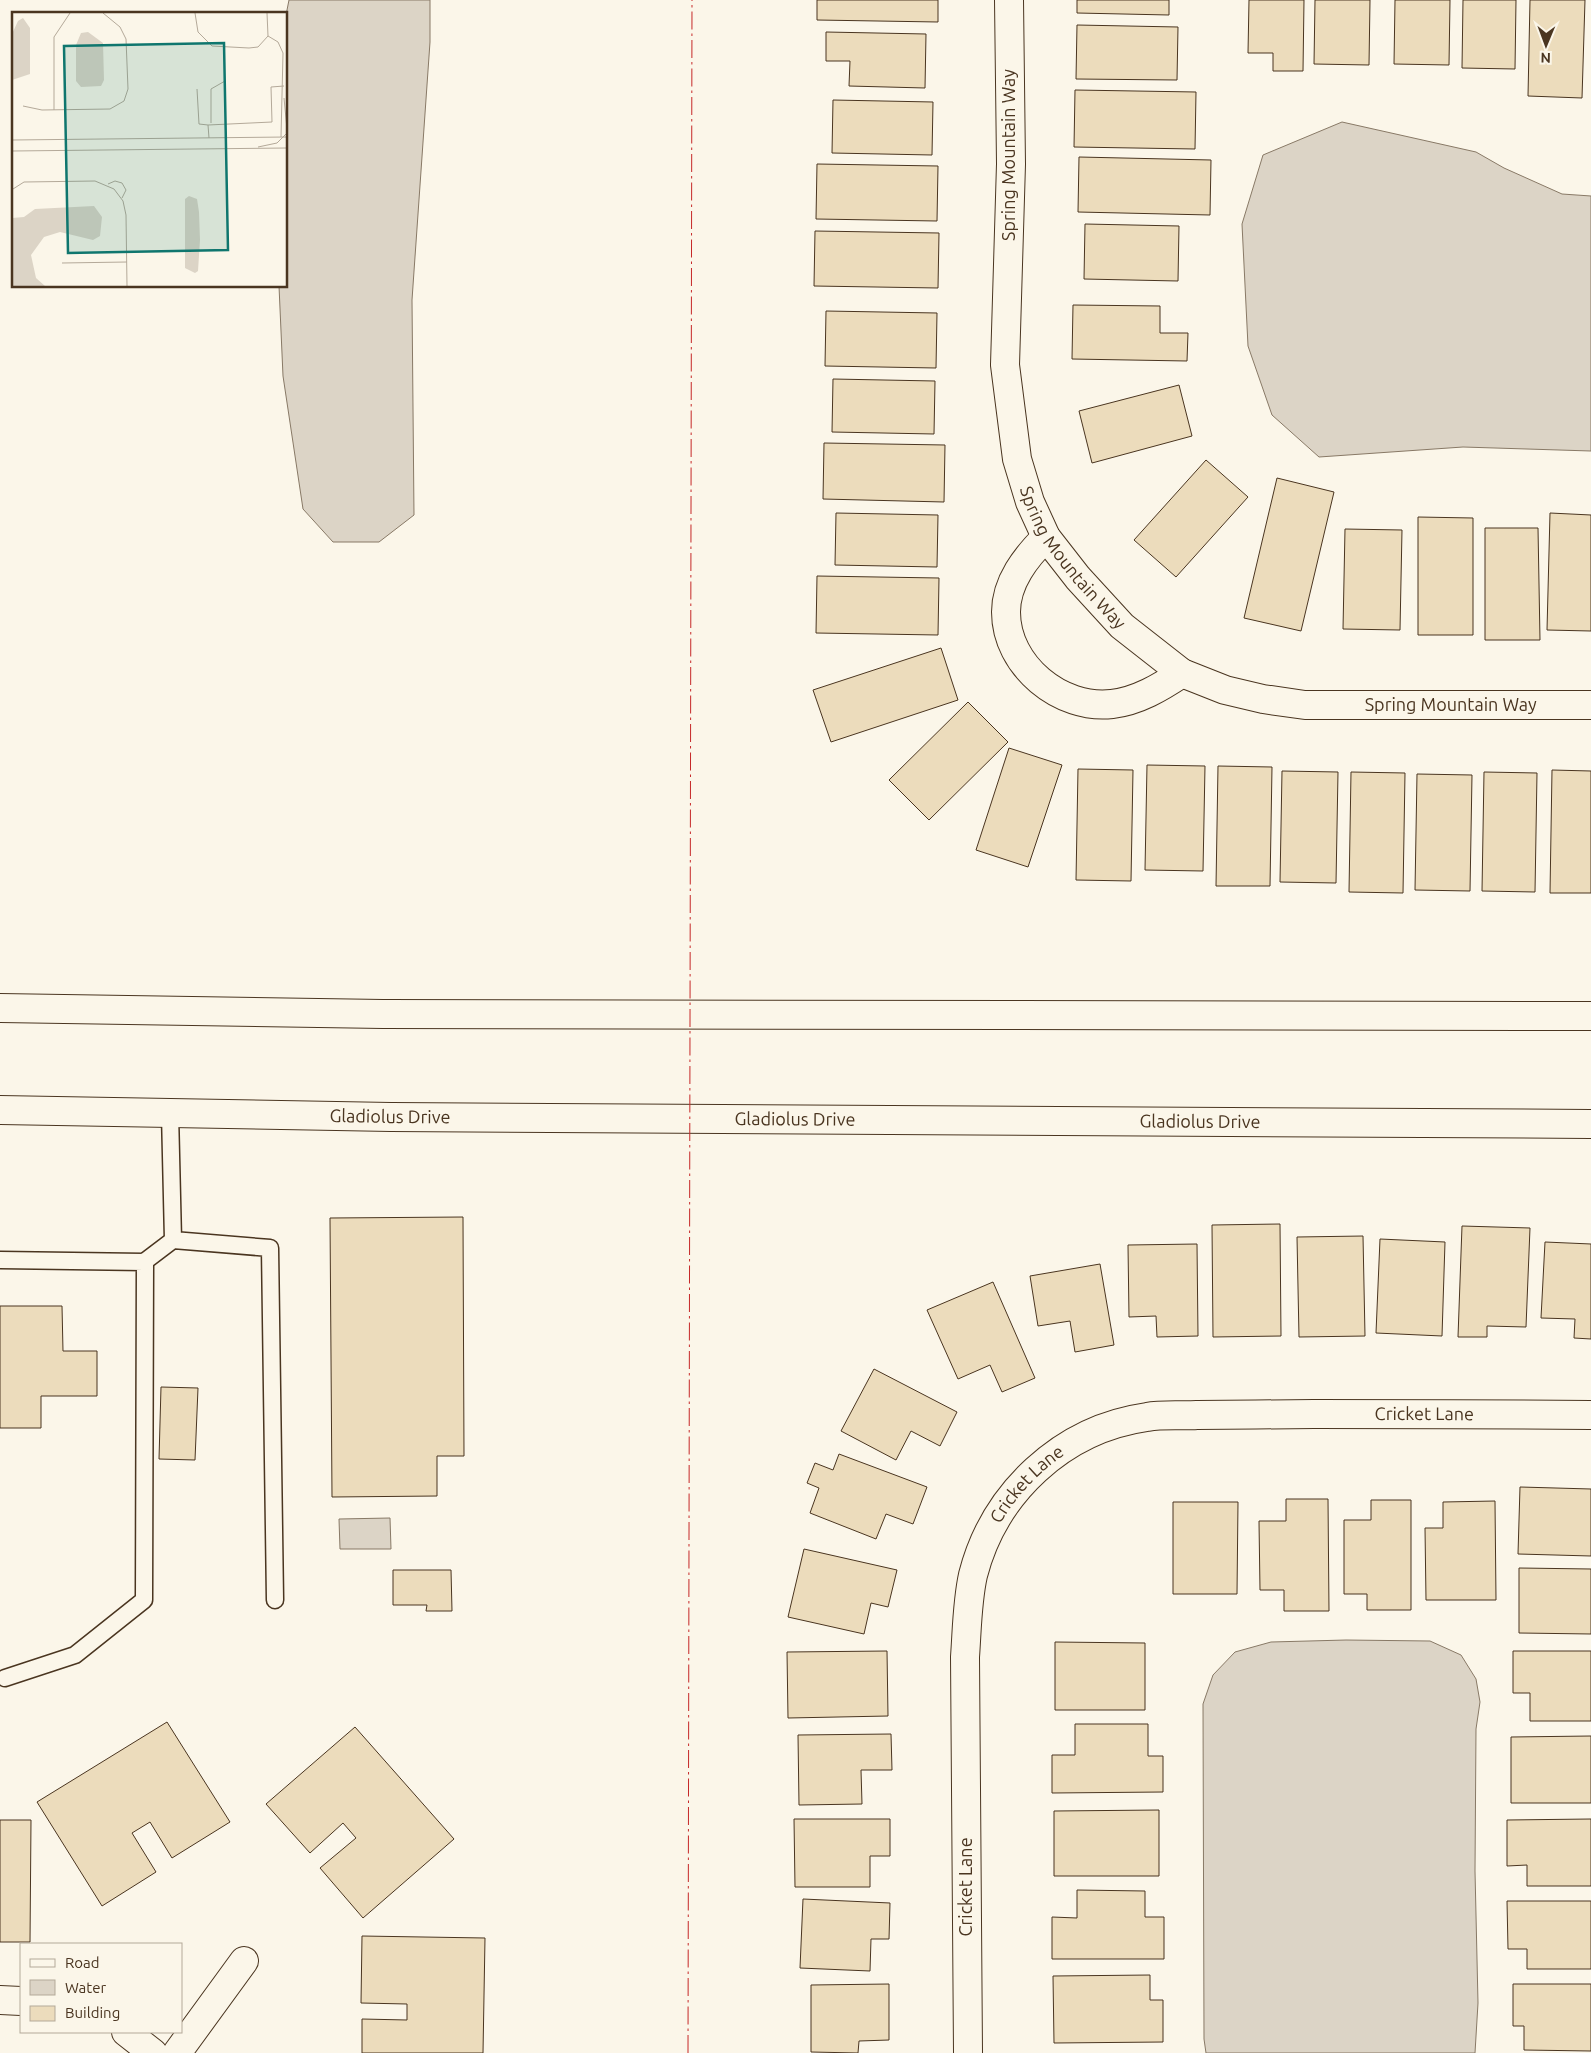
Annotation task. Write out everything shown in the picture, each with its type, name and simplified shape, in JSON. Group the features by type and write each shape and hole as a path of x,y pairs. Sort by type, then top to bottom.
{"main road":[{"name":"Spring Mountain Way","path":"1009,0 1010,164 1005,365 1017,459 1030,502 1046,537 1078,578 1122,626 1182,673 1225,690 1263,699 1305,705 1591,705"},
{"path":"1046,537 1021,565 1011,587 1006,612 1010,635 1022,661 1038,679 1058,695 1086,703 1112,704 1139,697 1182,673"},
{"path":"0,1008 383,1014 1591,1016"},
{"name":"Gladiolus Drive","path":"0,1110 400,1117 1591,1124"},
{"name":"Cricket Lane","path":"968,2053 967,1614 973,1575 989,1532 1008,1498 1035,1469 1072,1442 1108,1425 1148,1417 1255,1414 1591,1415"},
{"path":"177,2053 244,1962"},
{"path":"0,2000 20,2000"},
{"path":"127,2033 153,2053"}],"lane":[{"path":"170,1113 173,1240"},
{"path":"0,1260 145,1261 173,1240 270,1248 275,1600"},
{"path":"5,1678 75,1655 144,1600 145,1261"}],"water":[{"path":"289,0 430,0 430,42 412,300 414,515 379,542 333,542 303,509 283,376 279,288 288,288 287,12"},
{"path":"1342,122 1476,152 1504,168 1562,194 1591,196 1591,451 1463,447 1319,457 1272,415 1248,346 1242,224 1263,155"},
{"path":"390,1518 391,1549 340,1549 339,1519"},
{"path":"1346,1640 1430,1641 1461,1655 1476,1679 1480,1702 1476,1729 1475,1871 1478,2003 1475,2053 1206,2053 1204,2039 1203,1704 1213,1675 1235,1652 1271,1642"}],"building":[{"path":"817,0 938,0 938,22 817,20"},
{"path":"1077,0 1169,0 1169,15 1077,13"},
{"path":"1249,0 1304,0 1303,71 1273,71 1273,53 1248,53"},
{"path":"1315,0 1370,0 1369,65 1314,64"},
{"path":"1395,0 1450,0 1449,65 1394,64"},
{"path":"1463,0 1516,0 1515,69 1462,68"},
{"path":"1530,0 1585,0 1582,98 1528,96"},
{"path":"1077,25 1178,27 1177,80 1076,79"},
{"path":"826,32 926,34 925,88 849,86 850,61 826,61"},
{"path":"1075,90 1196,92 1195,149 1074,147"},
{"path":"833,100 933,102 932,155 832,153"},
{"path":"1079,157 1211,160 1210,215 1078,212"},
{"path":"817,164 938,166 937,221 816,219"},
{"path":"1085,224 1179,226 1178,281 1084,279"},
{"path":"815,231 939,233 938,288 814,286"},
{"path":"1073,305 1160,306 1160,333 1188,333 1187,361 1072,359"},
{"path":"826,311 937,313 936,368 825,366"},
{"path":"833,379 935,381 934,434 832,432"},
{"path":"1179,385 1192,436 1092,463 1079,411"},
{"path":"824,443 945,445 944,502 823,499"},
{"path":"1206,460 1248,497 1176,577 1134,540"},
{"path":"1277,478 1334,492 1301,631 1244,618"},
{"path":"836,513 938,515 937,567 835,565"},
{"path":"1550,513 1591,515 1591,631 1547,630"},
{"path":"1418,517 1473,518 1473,635 1418,635"},
{"path":"1485,528 1538,528 1540,640 1485,640"},
{"path":"1345,529 1402,530 1400,630 1343,629"},
{"path":"817,576 939,578 938,635 816,633"},
{"path":"941,648 958,700 831,742 813,690"},
{"path":"968,702 1008,742 929,820 889,780"},
{"path":"1009,748 1062,765 1028,867 976,850"},
{"path":"1147,765 1205,766 1203,871 1145,870"},
{"path":"1218,766 1272,767 1270,886 1216,886"},
{"path":"1078,769 1133,770 1131,881 1076,880"},
{"path":"1552,770 1591,771 1591,893 1550,893"},
{"path":"1282,771 1338,772 1336,883 1280,882"},
{"path":"1351,772 1405,773 1403,893 1349,892"},
{"path":"1484,772 1537,773 1535,892 1482,891"},
{"path":"1417,774 1472,775 1470,891 1415,890"},
{"path":"463,1217 464,1456 437,1456 437,1496 332,1497 330,1218"},
{"path":"1280,1224 1281,1336 1213,1337 1212,1225"},
{"path":"1462,1226 1530,1228 1526,1327 1487,1326 1487,1337 1458,1337"},
{"path":"1363,1236 1365,1336 1299,1337 1297,1237"},
{"path":"1380,1239 1445,1242 1442,1336 1376,1333"},
{"path":"1545,1242 1591,1244 1591,1339 1574,1338 1575,1319 1541,1318"},
{"path":"1197,1244 1198,1336 1157,1337 1156,1316 1129,1317 1128,1245"},
{"path":"1100,1264 1114,1345 1075,1352 1070,1321 1038,1326 1030,1276"},
{"path":"993,1282 1035,1378 1002,1392 990,1365 958,1379 927,1310"},
{"path":"0,1306 62,1306 63,1351 97,1351 97,1396 41,1396 41,1428 0,1428"},
{"path":"874,1369 957,1412 940,1446 911,1431 896,1460 841,1431"},
{"path":"161,1387 198,1388 195,1460 159,1459"},
{"path":"839,1454 927,1487 913,1524 886,1514 876,1539 810,1513 819,1488 807,1483 815,1463 833,1470"},
{"path":"1520,1487 1591,1489 1591,1556 1518,1554"},
{"path":"1286,1499 1328,1499 1329,1611 1284,1611 1284,1590 1260,1590 1259,1521 1286,1521"},
{"path":"1371,1500 1411,1500 1411,1610 1367,1610 1367,1594 1344,1594 1344,1520 1371,1520"},
{"path":"1495,1501 1496,1600 1426,1600 1425,1528 1443,1528 1443,1502"},
{"path":"1173,1502 1238,1502 1237,1594 1173,1594"},
{"path":"804,1549 897,1570 888,1607 871,1603 864,1634 788,1617"},
{"path":"1519,1568 1591,1569 1591,1634 1519,1633"},
{"path":"393,1570 451,1570 452,1611 426,1611 427,1605 393,1605"},
{"path":"1055,1642 1145,1643 1145,1710 1055,1710"},
{"path":"887,1651 888,1716 788,1718 787,1652"},
{"path":"1513,1651 1591,1651 1591,1721 1530,1721 1530,1693 1513,1693"},
{"path":"167,1722 230,1822 172,1858 150,1822 132,1833 156,1872 102,1906 37,1802"},
{"path":"1075,1724 1148,1724 1148,1756 1163,1756 1163,1792 1052,1793 1052,1755 1075,1755"},
{"path":"355,1727 454,1839 363,1918 320,1868 356,1838 343,1823 310,1853 266,1804"},
{"path":"891,1734 892,1770 861,1770 862,1804 799,1805 798,1735"},
{"path":"1591,1736 1591,1803 1511,1803 1511,1737"},
{"path":"1159,1810 1159,1876 1054,1876 1054,1811"},
{"path":"794,1819 890,1819 890,1856 870,1856 870,1887 795,1887"},
{"path":"1591,1819 1591,1886 1527,1886 1527,1865 1507,1866 1507,1820"},
{"path":"0,1820 31,1820 30,1942 0,1942"},
{"path":"1077,1890 1145,1891 1145,1917 1164,1917 1164,1959 1052,1959 1052,1917 1077,1918"},
{"path":"803,1899 890,1903 889,1939 871,1939 870,1971 800,1968"},
{"path":"1507,1901 1591,1901 1591,1969 1527,1969 1527,1949 1508,1949"},
{"path":"362,1936 485,1938 483,2053 362,2053 362,2019 407,2020 407,2004 361,2003"},
{"path":"1150,1975 1150,2000 1163,2000 1163,2042 1054,2043 1053,1976"},
{"path":"889,1984 889,2040 859,2041 858,2053 811,2052 811,1985"},
{"path":"1513,1984 1591,1984 1591,2051 1524,2050 1524,2026 1513,2026"}],"power":[{"path":"688,2053 692,0"}]}
